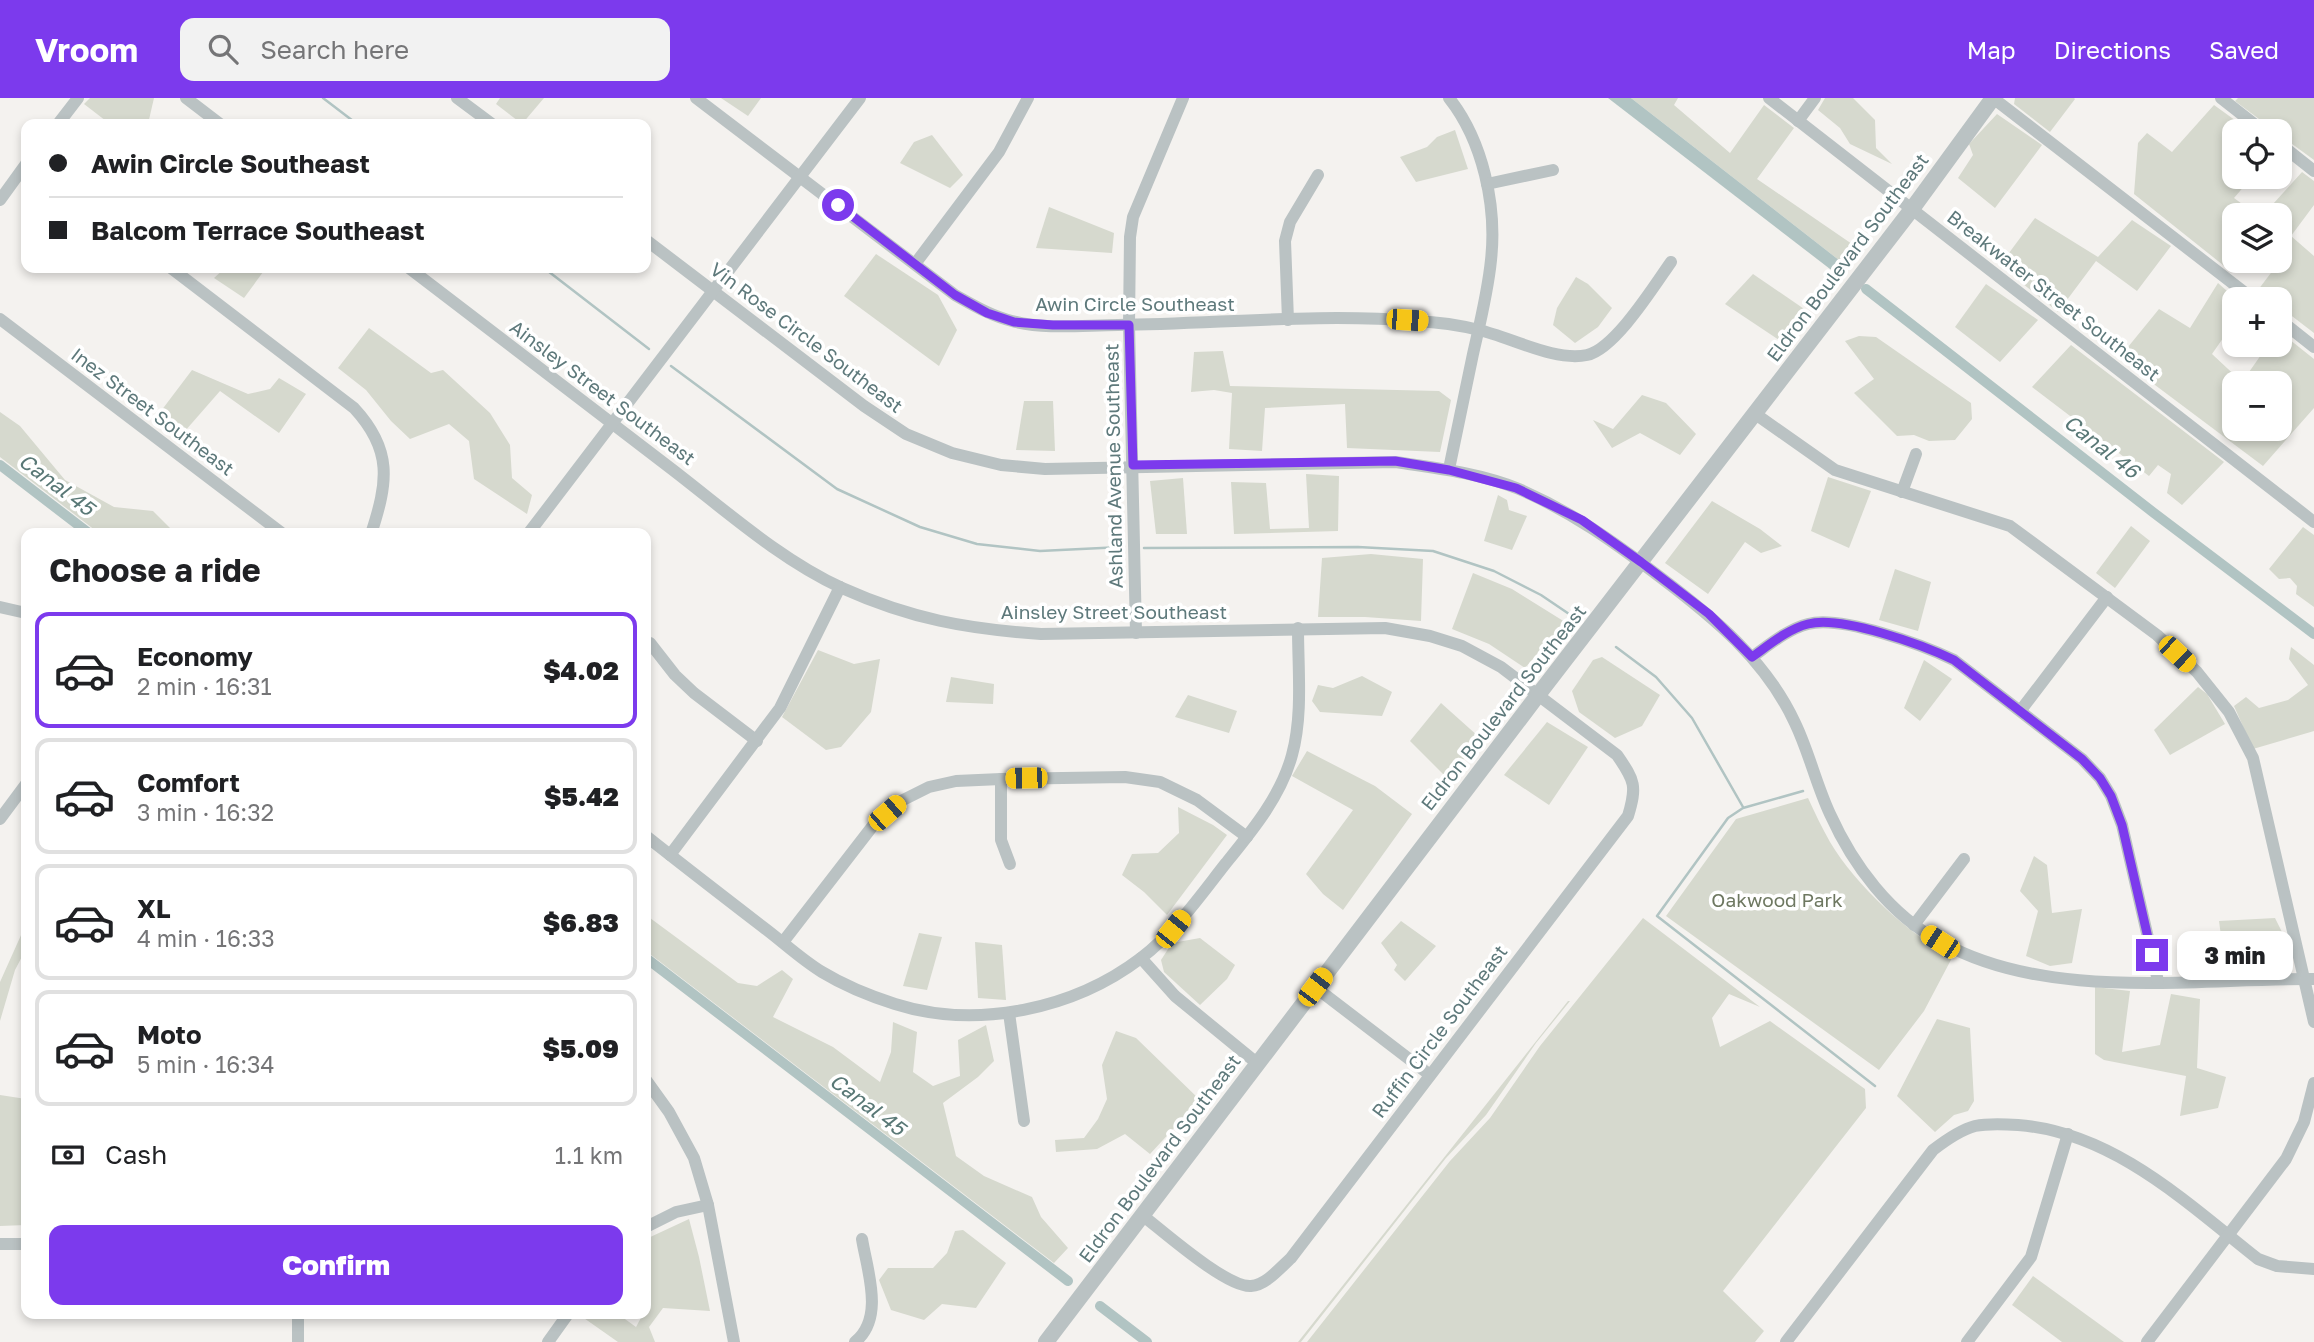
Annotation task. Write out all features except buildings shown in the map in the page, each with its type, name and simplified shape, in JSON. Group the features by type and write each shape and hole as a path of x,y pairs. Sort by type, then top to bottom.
{"street":[{"path":"62,119 78,98"},
{"path":"186,98 213,119"},
{"path":"457,98 485,119"},
{"name":"Awin Circle Southeast","path":"696,98 955,295 987,313 1014,322 1129,325 1384,318 1478,330 1567,356 1588,355 1604,348 1617,334 1671,262"},
{"path":"533,528 860,98"},
{"path":"915,264 999,152 1028,98"},
{"name":"Ashland Avenue Southeast","path":"1136,633 1129,325 1130,237 1133,217 1183,98"},
{"path":"1449,98 1460,111 1475,144 1492,219 1491,259 1449,470"},
{"name":"Breakwater Street Southeast","path":"1769,98 2314,522"},
{"path":"1798,121 1815,98"},
{"path":"1993,98 2237,287"},
{"name":"Eldron Boulevard Southeast","path":"1046,1342 1912,209 1993,98"},
{"path":"2221,98 2248,119"},
{"path":"2292,153 2314,170"},
{"path":"1486,184 1553,170"},
{"path":"0,200 21,171"},
{"path":"1288,320 1285,241 1290,222 1318,175"},
{"name":"Vin Rose Circle Southeast","path":"651,244 864,406 906,434 951,453 1001,466 1045,469 1395,461 1449,470 1516,488 1582,520 1641,562 1709,614 1752,657 1772,682 1795,722 1829,813 1850,853 1896,910 1940,942 1972,957 2012,970 2050,978 2158,981 2309,979"},
{"path":"178,273 354,408 370,425 381,447 386,473 382,501 373,528"},
{"name":"Ainsley Street Southeast","path":"415,273 770,544 840,587 926,619 988,631 1041,634 1384,628 1430,636 1472,651 1501,667 1538,695"},
{"name":"Inez Street Southeast","path":"0,319 275,528"},
{"path":"2292,329 2314,346"},
{"path":"1754,413 1835,470 2010,526 2157,635 2197,672 2229,712 2253,758 2309,979 2314,1022"},
{"path":"1902,492 1916,454"},
{"path":"670,855 780,708 840,587"},
{"path":"2021,710 2107,597"},
{"path":"0,607 21,612"},
{"path":"1752,657 1805,624 1823,621 1844,623 1945,656 2021,710 2082,759 2100,778 2111,796 2122,825 2158,981"},
{"path":"651,840 821,971 861,992 898,1005 934,1012 972,1015 1009,1013 1074,995 1141,958 1173,929 1247,837 1279,787 1292,755 1298,712 1298,628"},
{"path":"651,644 694,693 757,741"},
{"name":"Ruffin Circle Southeast","path":"1142,1215 1222,1276 1239,1285 1254,1286 1272,1276 1291,1258 1628,816 1634,794 1630,774 1617,755 1538,695"},
{"path":"783,942 874,823 899,802 929,787 1001,779 1125,777 1160,782 1197,800 1247,837"},
{"path":"1001,779 1001,840 1010,864"},
{"path":"0,819 21,791"},
{"path":"1914,925 1964,859"},
{"path":"1141,958 1174,996 1258,1064"},
{"path":"1315,987 1430,1075"},
{"path":"1009,1013 1024,1121"},
{"path":"2147,1342 2286,1159 2305,1122 2314,1083"},
{"path":"651,1087 669,1112 694,1158 708,1205 734,1342"},
{"path":"1786,1342 1933,1150 1955,1135 1975,1126 1998,1123 2029,1126 2068,1134 2114,1153 2139,1168 2258,1259 2277,1266 2314,1269"},
{"path":"1968,1342 2031,1257 2068,1134"},
{"path":"651,1224 676,1212 708,1205"},
{"path":"855,1342 864,1335 873,1301 862,1239"},
{"path":"0,1244 21,1244"},
{"path":"298,1319 298,1342"},
{"path":"548,1342 564,1319"}],"green space":[{"path":"90,98 154,98 149,119 104,119 84,104"},
{"path":"500,98 544,98 526,119 516,119 496,104"},
{"path":"721,98 761,98 748,116"},
{"path":"1631,98 1678,98 1674,105 1730,153 1764,105 1794,128 1757,179 1852,244 1844,264"},
{"path":"1825,98 1853,98 1875,120 1876,148 1892,164 1850,144 1840,128 1818,110"},
{"path":"2015,98 2075,99 2050,132 2014,104"},
{"path":"2238,98 2314,98 2314,160 2292,144 2292,119 2259,119 2235,101"},
{"path":"2214,105 2233,119 2222,119 2222,189 2242,189 2234,198 2241,203 2222,203 2222,264 2134,194 2138,143 2147,133 2172,152"},
{"path":"1997,114 2042,145 1995,208 1958,178 1973,155 1969,144"},
{"path":"1455,130 1468,169 1416,182 1400,157 1427,147 1437,137"},
{"path":"932,135 963,175 950,188 900,163 914,142"},
{"path":"2302,172 2314,181 2314,205 2292,235 2292,203 2274,203 2287,189 2292,189 2292,183"},
{"path":"1049,207 1114,233 1112,253 1036,248"},
{"path":"2035,218 2098,257 2132,220 2171,246 2137,291 2096,261 2058,312 2012,275 2003,261"},
{"path":"2292,237 2314,256 2314,333 2292,316 2292,287 2260,287 2271,273 2292,273"},
{"path":"876,254 938,295 957,330 939,366 844,296"},
{"path":"220,273 262,273 244,298 214,278"},
{"path":"1753,274 1810,313 1779,340 1725,304"},
{"path":"1576,277 1588,284 1612,308 1598,327 1575,343 1553,325 1557,308"},
{"path":"2218,283 2222,287 2222,340 2212,354 2230,371 2222,371 2222,435 2119,358 2159,309 2190,328"},
{"path":"1986,284 2038,320 2000,362 1955,327"},
{"path":"369,328 431,373 443,370 490,413 510,445 512,478 532,495 527,514 474,479 469,441 449,424 410,439 391,421 366,390 338,368"},
{"path":"1859,336 1876,337 1971,403 1972,419 1955,440 1929,441 1914,435 1897,436 1854,393 1874,379 1845,341"},
{"path":"2292,342 2314,359 2314,408 2292,433 2292,371 2250,371 2260,357 2292,357"},
{"path":"2071,345 2224,462 2182,505 2167,493 2171,474 2158,465 2149,476 2032,387"},
{"path":"1223,351 1230,386 1439,391 1451,400 1440,452 1347,448 1345,404 1265,408 1262,451 1229,449 1232,393 1214,390 1191,392 1194,352"},
{"path":"192,370 248,394 270,389 279,378 306,394 279,433 220,391 185,431 161,411"},
{"path":"1642,395 1666,403 1696,434 1680,455 1640,433 1612,448 1593,420 1613,429"},
{"path":"1024,401 1053,401 1055,451 1016,450"},
{"path":"0,412 20,426 65,480 114,507 153,511 170,528 92,528 0,457"},
{"path":"2230,441 2285,441 2263,466"},
{"path":"1306,474 1339,476 1338,531 1234,534 1231,482 1266,483 1270,529 1309,528"},
{"path":"1828,477 1871,491 1849,548 1811,531"},
{"path":"1183,478 1187,534 1156,534 1150,481"},
{"path":"1498,495 1507,500 1509,510 1527,516 1512,550 1484,541"},
{"path":"1712,501 1760,529 1782,546 1761,553 1745,542 1708,594 1665,563"},
{"path":"2131,526 2150,541 2115,588 2096,573"},
{"path":"2303,527 2314,535 2314,607 2296,594 2297,586 2290,578 2279,579 2269,569"},
{"path":"1371,554 1423,559 1421,621 1318,617 1322,558"},
{"path":"1895,569 1931,582 1918,631 1879,620"},
{"path":"1473,573 1512,589 1565,622 1525,668 1489,644 1452,629"},
{"path":"2291,647 2314,665 2314,731 2253,749 2234,706 2246,697 2259,708 2288,700 2308,685 2289,659"},
{"path":"818,650 854,664 880,659 871,712 841,747 826,750 782,717"},
{"path":"1602,657 1660,695 1642,726 1615,738 1579,712 1572,691 1593,660"},
{"path":"1924,660 1952,679 1920,721 1904,708"},
{"path":"1362,676 1392,692 1382,716 1320,712 1312,701 1318,685 1333,688"},
{"path":"951,677 994,684 993,704 946,702"},
{"path":"2198,687 2207,694 2225,724 2170,755 2154,730"},
{"path":"1188,695 1237,711 1229,733 1175,717"},
{"path":"1441,703 1479,737 1452,776 1443,774 1410,741"},
{"path":"1547,722 1588,747 1549,805 1504,775"},
{"path":"1307,751 1375,786 1412,814 1343,910 1323,894 1306,874 1353,810 1292,776"},
{"name":"Oakwood Park","path":"1808,798 1830,842 1868,891 1919,936 1953,956 1924,1011 1879,1070 1666,916 1736,819"},
{"path":"1178,807 1227,835 1167,915 1122,875 1132,854 1158,853 1179,833"},
{"path":"2034,856 2047,865 2052,913 2082,909 2072,963 2050,966 2026,956 2038,911 2020,891"},
{"path":"1643,918 1760,1007 1729,994 1712,1018 1720,1047 1770,1021 1865,1089 1866,1108 1723,1291 1764,1331 1755,1342 1307,1342 1450,1161 1490,1118 1540,1046"},
{"path":"2275,918 2282,932 2267,956 2246,964 2225,966 2219,921"},
{"path":"651,919 738,983 757,986 782,970 793,979 773,1017 833,1047 880,1082 891,1052 893,1022 917,1032 913,1072 933,1086 960,1076 958,1040 986,1025 994,1061 978,1077 943,1103 956,1156 984,1176 1032,1197 1041,1217 1068,1248 1054,1263 651,955"},
{"path":"1401,921 1436,946 1405,981 1394,970 1397,965 1381,943"},
{"path":"919,933 942,937 927,990 903,986"},
{"path":"21,935 21,959 0,1021 0,982"},
{"path":"1200,938 1235,965 1227,979 1200,1005 1164,972 1161,960 1172,943"},
{"path":"975,942 1002,945 1006,1000 978,998"},
{"path":"2095,987 2130,991 2122,1052 2160,1045 2171,994 2200,999 2197,1068 2226,1077 2218,1108 2180,1116 2186,1076 2104,1060 2095,1054"},
{"path":"1568,1001 1486,1115 1446,1158 1301,1342 1298,1342"},
{"path":"1937,1019 1970,1028 1974,1101 1968,1111 1954,1115 1935,1132 1897,1096"},
{"path":"1116,1031 1136,1038 1200,1100 1150,1154 1125,1134 1097,1149 1056,1152 1055,1140 1084,1138 1098,1119 1107,1099 1102,1065"},
{"path":"0,1095 21,1098 21,1225 0,1226"},
{"path":"689,1219 710,1311 663,1308 649,1327 655,1342 618,1342 585,1319 625,1319 636,1327 640,1319 651,1319 651,1237"},
{"path":"963,1230 1006,1263 976,1308 942,1304 924,1320 891,1310 879,1280 888,1268 933,1268 947,1253 955,1231"},
{"path":"2033,1276 2124,1342 2062,1342 2012,1305"}],"shaded area":[{"path":"1608,98 1631,98 1844,264 1843,279"}],"waterway":[{"path":"323,98 350,119"},
{"path":"550,273 649,349"},
{"name":"Canal 46","path":"1866,289 2314,634"},
{"path":"671,366 837,489 920,527 977,544 1040,551 1122,547"},
{"name":"Canal 45","path":"0,465 82,528"},
{"path":"1144,548 1358,547 1433,551 1494,571 1541,595 1575,618"},
{"path":"1616,647 1656,677 1692,718 1743,807"},
{"path":"1803,791 1743,808 1728,818 1657,916 1875,1086"},
{"name":"Canal 45","path":"651,962 1068,1281"},
{"name":"Canal 45","path":"1100,1306 1147,1342"}],"route":[{"path":"838,205 955,295 987,313 1014,322 1129,325 1133,465 1395,461 1449,470 1516,488 1582,520 1709,614 1752,657 1791,631 1805,624 1823,621 1844,623 1937,652 1954,660 2082,759 2100,778 2111,796 2122,825 2152,955"}]}
